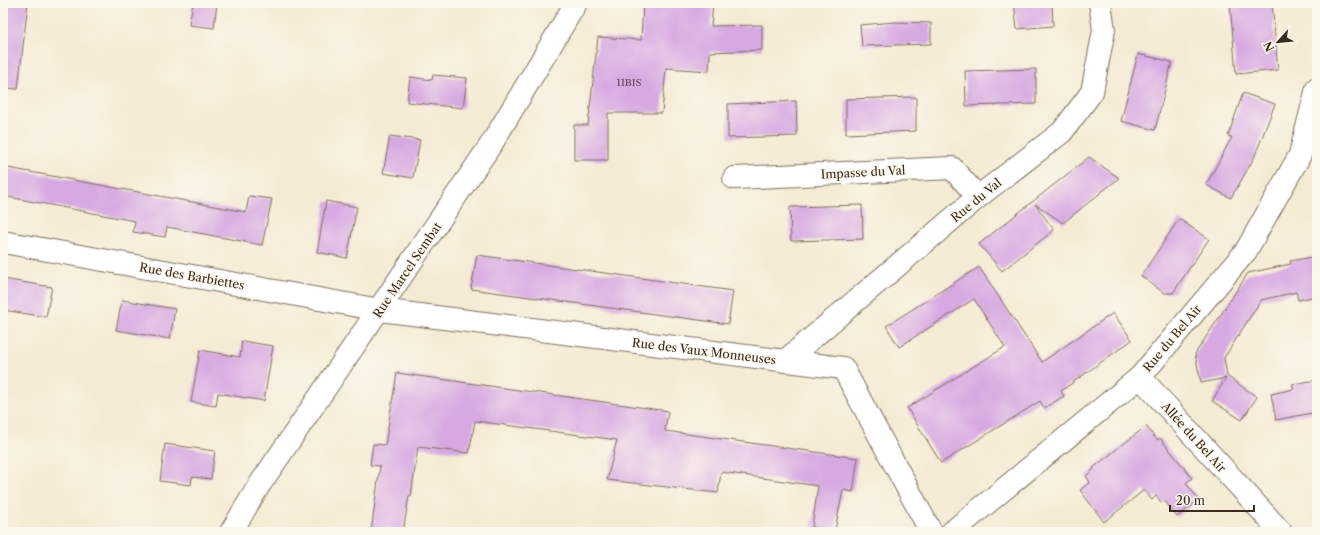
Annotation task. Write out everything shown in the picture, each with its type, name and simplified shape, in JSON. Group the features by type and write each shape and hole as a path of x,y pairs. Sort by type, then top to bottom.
{"street":[{"name":"Rue Marcel Sembat","path":"230,532 262,481 380,310 492,143 576,3"},
{"name":"Rue du Val","path":"785,361 978,197 1062,132 1092,92 1104,30 1100,3"},
{"name":"Rue du Bel Air","path":"952,532 1140,377 1246,251 1300,155 1317,88"},
{"name":"Impasse du Val","path":"734,178 952,168 978,197"},
{"name":"Rue des Barbiettes","path":"3,242 380,310"},
{"name":"Rue des Vaux Monneuses","path":"380,310 843,368 931,532"},
{"name":"Allée du Bel Air","path":"1140,377 1281,532"}],"building":[{"path":"5,3 28,3 18,89 3,88 3,22"},
{"path":"193,3 217,3 214,28 189,25"},
{"path":"643,3 713,3 711,26 762,25 762,50 710,52 709,71 666,68 662,113 608,113 608,160 574,160 574,125 588,125 598,37 641,40"},
{"path":"1014,3 1052,3 1053,26 1017,29"},
{"path":"1230,3 1272,3 1278,70 1236,74"},
{"path":"894,22 931,23 931,44 862,46 860,25"},
{"path":"1138,54 1172,62 1155,130 1121,121"},
{"path":"1036,69 1036,104 966,106 965,71"},
{"path":"433,75 467,78 463,108 407,102 410,77 432,80"},
{"path":"1243,93 1275,104 1254,158 1231,198 1206,185 1232,137 1228,136"},
{"path":"916,97 916,131 846,134 846,99"},
{"path":"796,101 797,136 728,138 728,104"},
{"path":"390,136 420,140 413,178 383,173"},
{"path":"1089,157 1119,178 1063,223 1035,204 1054,230 1002,271 979,244"},
{"path":"3,167 246,212 249,196 272,199 262,245 167,227 165,237 133,232 135,221 3,196"},
{"path":"326,201 357,207 347,258 317,252"},
{"path":"862,205 863,239 791,241 790,207"},
{"path":"1179,219 1209,239 1173,293 1164,293 1141,276"},
{"path":"477,255 733,291 728,324 471,289"},
{"path":"1317,256 1317,296 1298,300 1296,292 1261,300 1224,358 1227,376 1257,397 1242,420 1212,401 1226,378 1201,383 1195,354 1248,273 1291,264 1290,261"},
{"path":"979,267 1042,362 1113,313 1132,340 1061,391 1064,396 1044,408 1040,401 941,463 907,408 1005,347 974,299 899,347 886,326"},
{"path":"3,279 52,287 46,317 3,310"},
{"path":"122,300 175,309 170,339 116,330"},
{"path":"242,341 273,346 264,401 218,393 216,406 191,402 200,350 240,357"},
{"path":"397,373 668,411 665,431 858,458 853,492 843,490 835,530 812,527 818,486 721,472 718,493 607,480 617,440 475,421 469,453 418,447 411,496 409,496 403,532 371,532 380,466 370,465 373,444 385,445"},
{"path":"1317,380 1317,412 1276,420 1271,394 1294,389 1292,384"},
{"path":"1146,426 1157,440 1160,438 1192,478 1186,483 1199,500 1177,517 1165,501 1162,503 1156,496 1152,500 1144,490 1104,522 1080,490 1090,482 1086,476 1094,469 1093,468"},
{"path":"165,444 215,451 211,479 192,477 191,485 160,481"}]}
